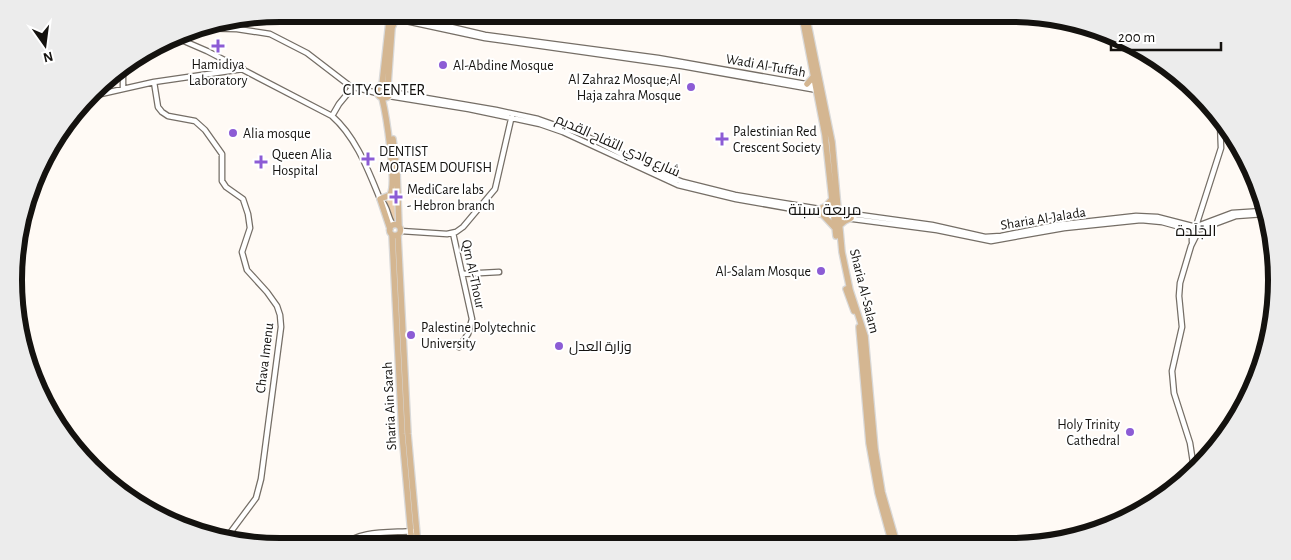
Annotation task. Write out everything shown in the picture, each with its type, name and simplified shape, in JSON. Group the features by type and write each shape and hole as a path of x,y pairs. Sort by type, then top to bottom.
{"main road":[{"path":"387,22 385,85 397,171 395,230"},
{"name":"Sharia Al-Salam","path":"804,22 814,76 832,142 837,228 842,273 860,332 869,443 878,493 890,538"},
{"name":"Sharia Al-Salam","path":"807,22 825,135 832,199 836,214"},
{"path":"806,84 814,76"},
{"path":"385,85 377,89 377,93 387,96"},
{"path":"387,96 393,185 390,195 380,198 395,230"},
{"path":"832,199 821,211 830,221 837,228 851,218"},
{"name":"Sharia Al-Salam","path":"837,228 847,277 865,336 876,454 882,492 895,538"},
{"name":"Sharia Ain Sarah","path":"395,230 394,264 402,434 416,538"},
{"name":"Sharia Ain Sarah","path":"395,230 401,278 413,538"}],"street":[{"name":"Wadi Al-Tuffah","path":"411,22 485,38 682,66 818,88"},
{"name":"Wadi Al-Tuffah","path":"430,22 485,35 658,58 806,84 818,88"},
{"path":"223,29 270,34 307,53 353,87 377,93"},
{"path":"184,41 243,69 332,116 359,152 380,198"},
{"path":"102,94 154,82 243,69"},
{"path":"123,89 124,76"},
{"name":"Chava Imenu","path":"154,82 158,107 162,112 168,116 194,121 205,130 222,154 222,181 226,187 243,199 248,214 250,228 242,252 247,270 267,292 277,306 280,315 281,327 261,479 256,498 230,533"},
{"path":"332,116 353,87"},
{"name":"شارع وادي التفاح القديم","path":"387,96 552,123 571,130 658,172 689,184 735,195 836,214"},
{"path":"395,230 453,233 463,227 495,189 512,115"},
{"path":"1216,162 1218,137 1217,125"},
{"path":"1193,230 1200,232 1220,148 1220,130"},
{"path":"1193,230 1200,226 1236,216 1260,212"},
{"name":"Sharia Al-Jalada","path":"836,214 851,218 937,230 991,241 1045,230 1141,220 1162,222 1193,230"},
{"name":"Sharia Al-Jalada","path":"836,214 932,225 992,237 1056,225 1136,216 1157,217 1193,230"},
{"path":"1193,230 1191,246 1180,283 1179,296 1182,327 1172,371 1174,393 1190,443 1193,462"},
{"name":"Qrn Al-Thour","path":"453,233 472,319 468,334 459,347"},
{"path":"462,274 499,272"},
{"path":"355,538 414,531"}],"shaded area":[{"path":"393,194 397,195 396,223 393,222 386,200"}],"place":[{"name":"Hamidiya Laboratory","path":"218,46"},
{"name":"Al-Abdine Mosque","path":"443,65"},
{"name":"Al Zahra2 Mosque;Al Haja zahra Mosque","path":"691,87"},
{"name":"Alia mosque","path":"233,133"},
{"name":"Palestinian Red Crescent Society","path":"722,139"},
{"name":"DENTIST MOTASEM DOUFISH","path":"368,159"},
{"name":"Queen Alia Hospital","path":"261,162"},
{"name":"MediCare labs - Hebron branch","path":"396,197"},
{"name":"Al-Salam Mosque","path":"821,271"},
{"name":"Palestine Polytechnic University","path":"411,335"},
{"name":"وزارة العدل","path":"559,346"},
{"name":"Holy Trinity Cathedral","path":"1130,432"}],"district":[{"name":"CITY CENTER","path":"384,89"},
{"name":"مربعة سبتة","path":"825,209"},
{"name":"الجًلَدة","path":"1196,230"}]}
